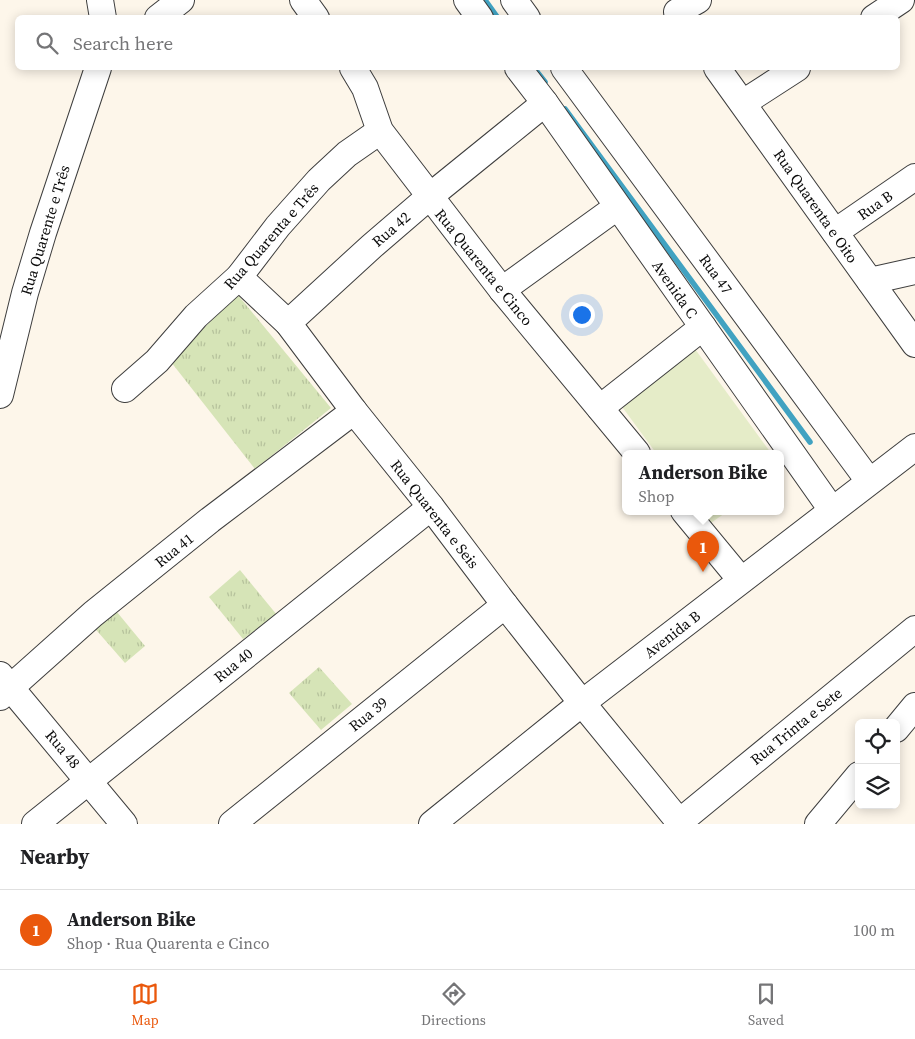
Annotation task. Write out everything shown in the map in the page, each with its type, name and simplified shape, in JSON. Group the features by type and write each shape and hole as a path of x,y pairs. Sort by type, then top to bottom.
{"street":[{"path":"100,0 102,15"},
{"path":"162,15 181,0"},
{"path":"303,0 314,15"},
{"path":"467,0 478,15"},
{"path":"514,0 525,15"},
{"path":"878,15 901,0"},
{"name":"Rua Quarente e Três","path":"0,395 40,241 97,70"},
{"name":"Rua Quarenta e Cinco","path":"354,70 365,88 380,131 502,290 634,450"},
{"name":"Avenida C","path":"520,70 832,510"},
{"name":"Rua 47","path":"565,70 869,481"},
{"name":"Rua Quarenta e Oito","path":"718,70 915,344"},
{"path":"743,103 794,70"},
{"name":"Rua 42","path":"288,323 429,197 545,104"},
{"name":"Rua Quarenta e Três","path":"125,389 157,361 196,316 239,277 278,226 319,180 347,154 380,131"},
{"name":"Rua B","path":"835,232 915,177"},
{"path":"502,290 617,207"},
{"path":"870,281 915,271"},
{"name":"Rua Quarenta e Seis","path":"239,277 288,323 505,605 679,823"},
{"path":"600,408 703,327"},
{"name":"Rua 41","path":"4,686 210,520 354,411"},
{"name":"Avenida B","path":"432,824 582,703 915,447"},
{"name":"Rua 40","path":"35,824 431,507"},
{"path":"687,515 741,580"},
{"name":"Rua 39","path":"232,824 505,605"},
{"name":"Rua Trinta e Sete","path":"679,823 915,629"},
{"name":"Rua 48","path":"4,686 89,780 124,824"},
{"path":"900,724 915,706"},
{"path":"818,824 855,780"}],"green space":[{"path":"237,294 331,408 255,469 171,362"},
{"path":"695,349 769,450 654,450 620,404"},
{"path":"701,515 722,515 708,525"},
{"path":"240,570 277,615 243,639 209,597"},
{"path":"112,606 145,646 125,663 91,624"},
{"path":"319,667 352,704 321,730 289,693"}],"waterway":[{"path":"485,0 496,15"},
{"path":"536,70 545,82"},
{"path":"565,109 810,442"}],"place":[{"name":"Anderson Bike","path":"703,572"}]}
